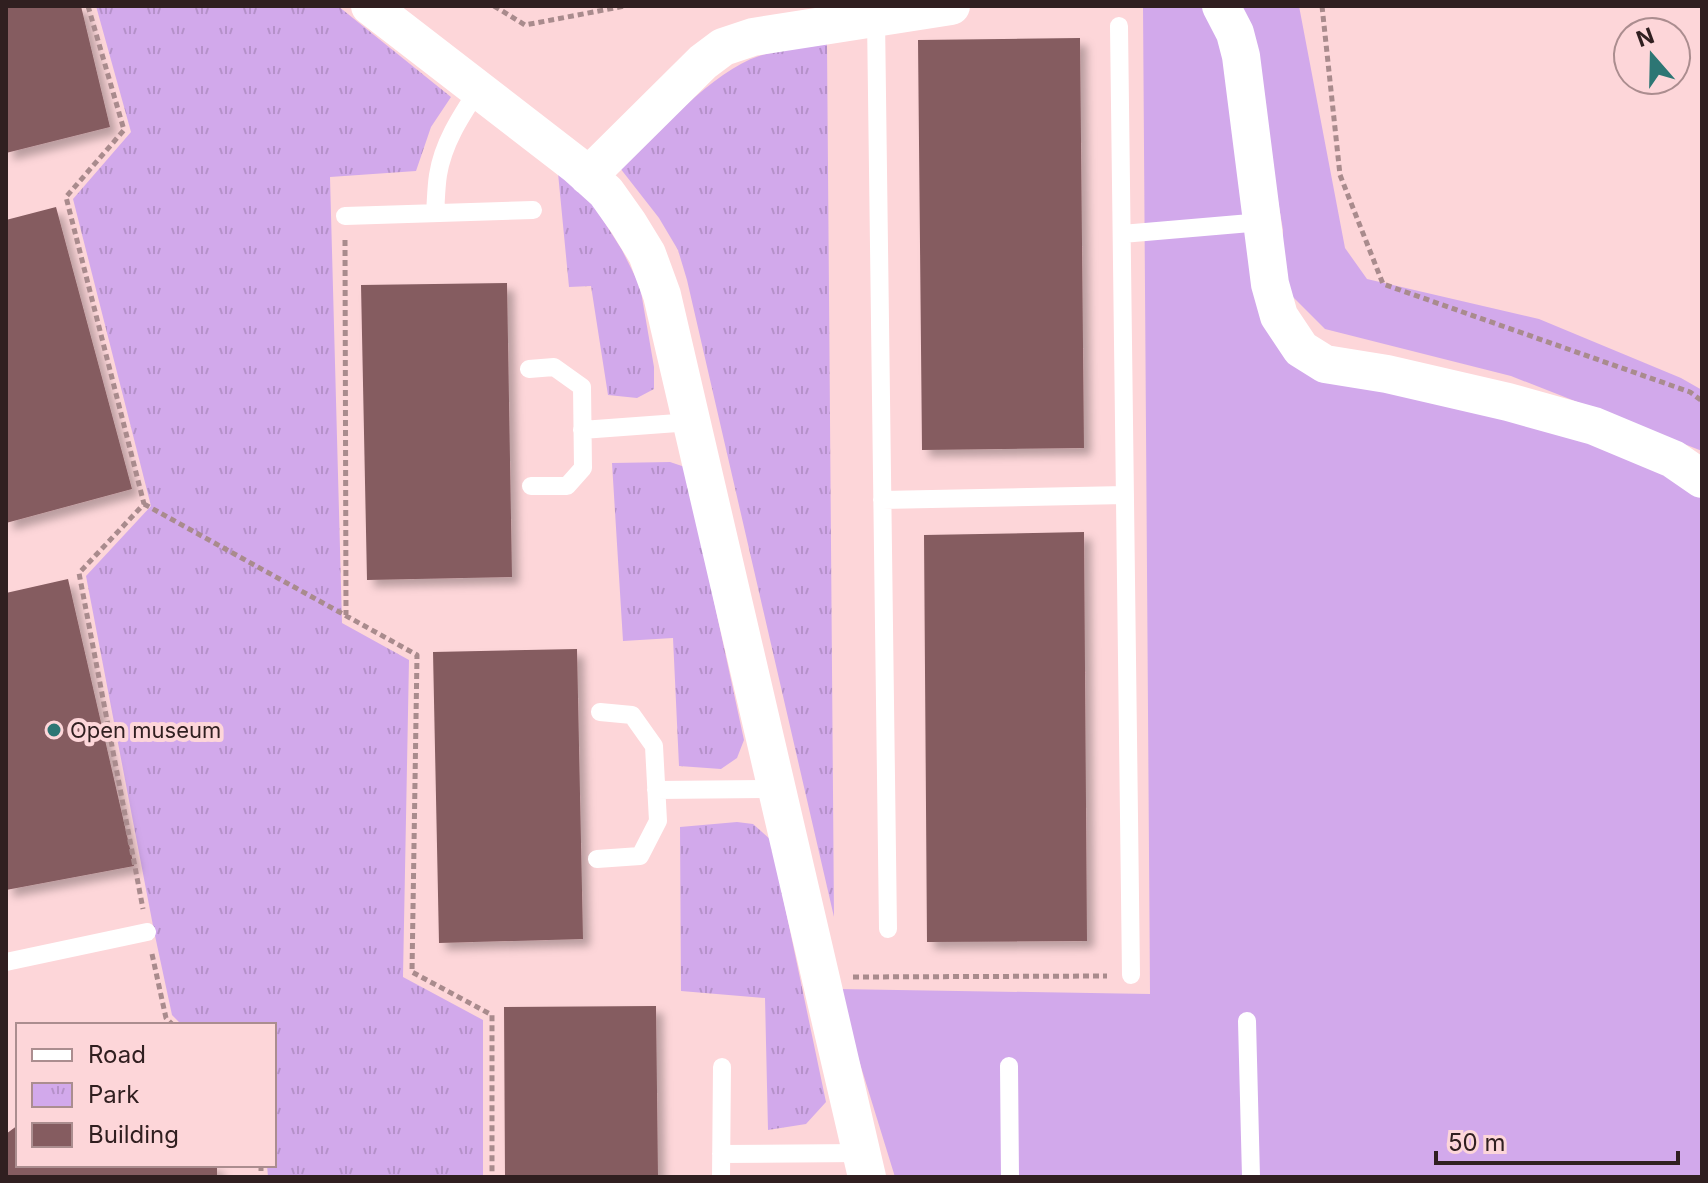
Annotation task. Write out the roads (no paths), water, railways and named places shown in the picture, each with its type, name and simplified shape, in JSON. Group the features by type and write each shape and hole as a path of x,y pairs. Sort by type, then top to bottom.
{"street":[{"path":"370,6 606,192 647,254 662,295 864,1165"},
{"path":"588,176 703,62 723,47 753,37 951,6"},
{"path":"1221,6 1235,33 1241,56 1270,284 1279,316 1301,349 1325,364 1387,374 1493,398 1594,426 1673,459 1702,479"}],"lane":[{"path":"876,18 888,929"},
{"path":"1119,26 1131,975"},
{"path":"435,213 438,174 446,146 478,90"},
{"path":"345,216 533,210"},
{"path":"1122,234 1262,222"},
{"path":"529,369 554,367 582,387 583,468 567,486 531,486"},
{"path":"582,430 691,422"},
{"path":"882,500 1125,495"},
{"path":"597,859 640,856 658,821 654,746 632,715 600,712"},
{"path":"656,790 777,789"},
{"path":"6,962 147,932"},
{"path":"1247,1021 1251,1177"},
{"path":"1009,1066 1010,1177"},
{"path":"721,1177 722,1067"},
{"path":"721,1154 864,1165"}],"place":[{"name":"Open museum","path":"54,730"}]}
